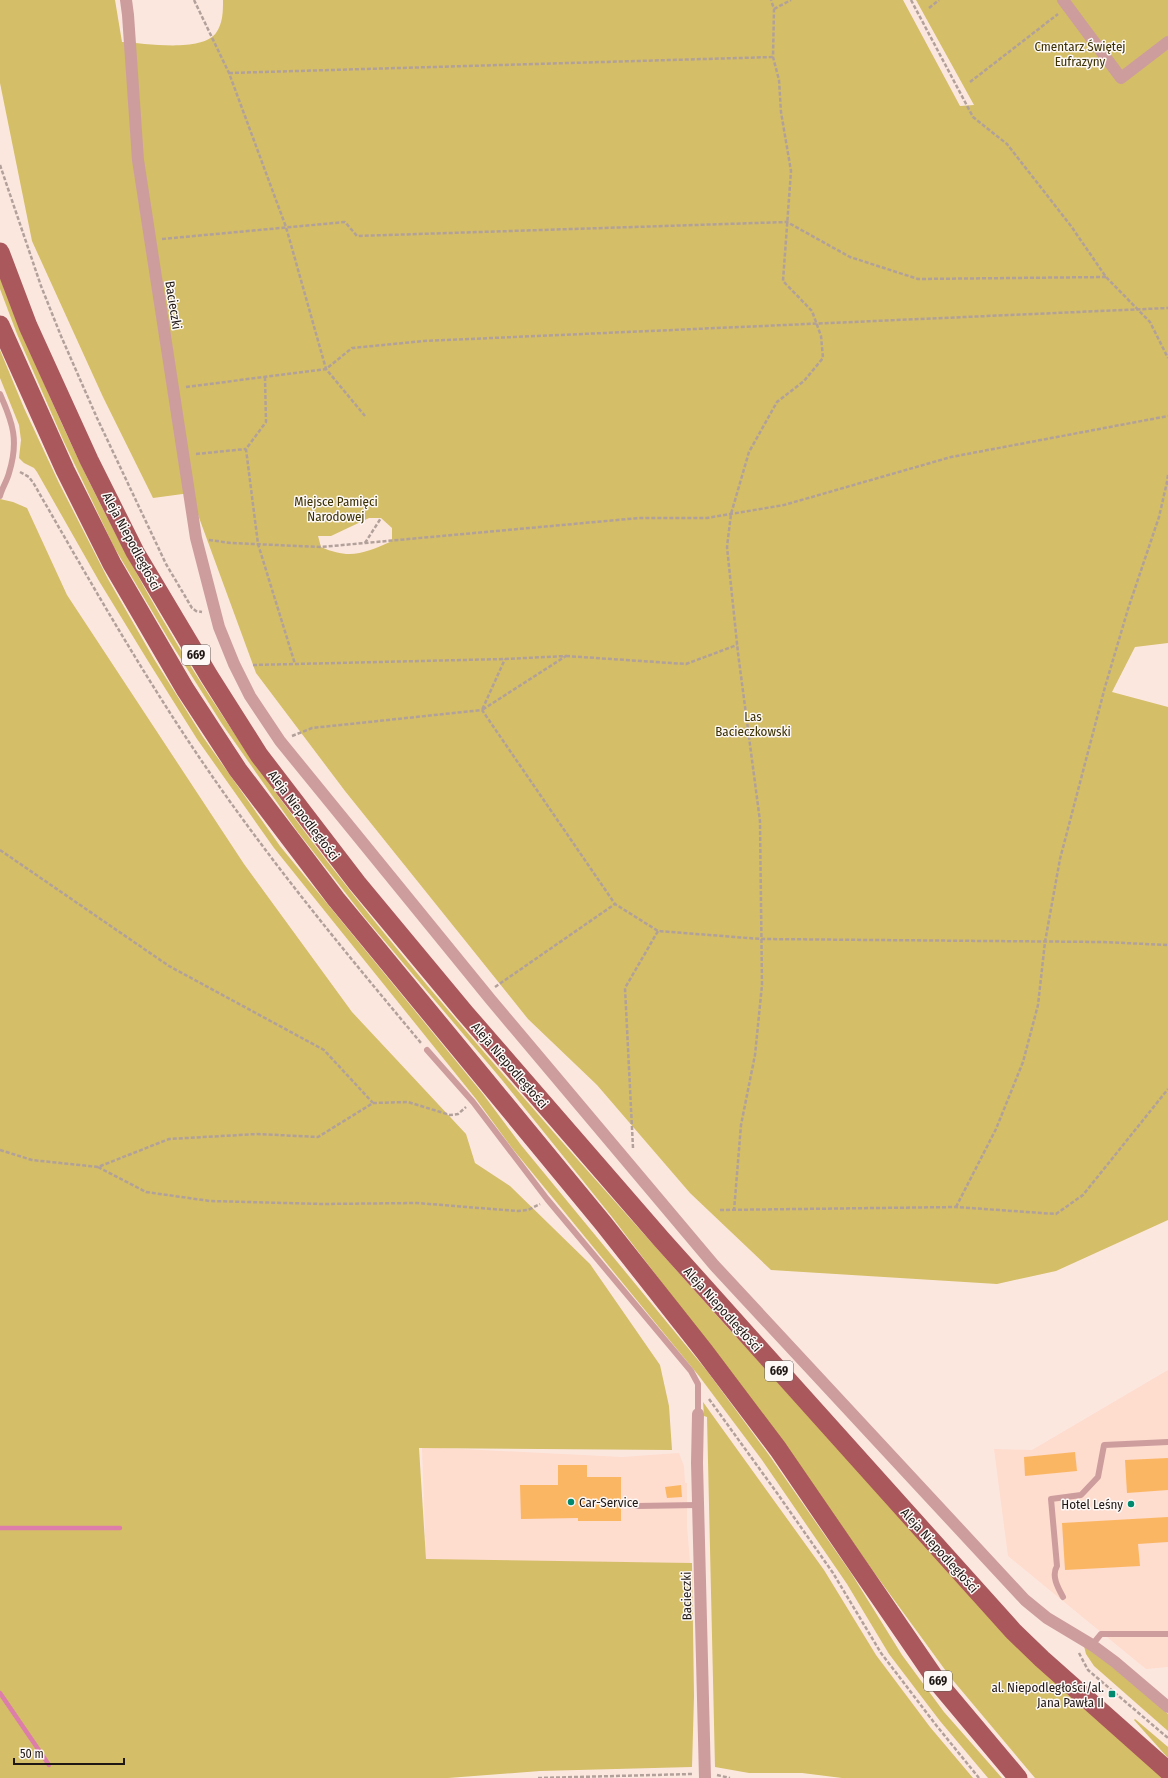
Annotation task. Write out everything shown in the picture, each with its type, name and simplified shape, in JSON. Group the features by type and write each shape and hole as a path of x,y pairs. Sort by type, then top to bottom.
{"main road":[{"name":"Aleja Niepodległości","path":"0,252 28,326 89,460 135,552 209,676 259,755 311,824 465,1013 620,1192 1013,1631 1042,1660 1168,1771"},
{"name":"Aleja Niepodległości","path":"0,325 65,470 112,564 185,689 238,770 336,899 603,1223 704,1351 778,1449 939,1684 1018,1778"}],"street":[{"name":"Bacieczki","path":"126,0 138,160 196,538 214,612 234,664 250,696 280,741 491,1000 714,1265 1025,1600 1046,1618 1078,1636 1115,1662 1168,1707"},
{"path":"1069,2 1121,78 1168,42"},
{"name":"Bacieczki","path":"698,1414 698,1505 705,1776"}],"lane":[{"path":"0,394 13,427 14,441 9,472 0,496"},
{"path":"427,1050 473,1102 547,1199 691,1371 698,1384 698,1414"},
{"path":"1063,1597 1056,1585 1055,1570 1057,1566 1052,1499 1081,1495 1098,1477 1104,1445 1168,1442"},
{"path":"637,1506 698,1505"},
{"path":"1092,1645 1101,1634 1168,1634"}],"path":[{"path":"194,0 229,73 286,227 326,369 364,416"},
{"path":"734,1211 741,1124 755,1055 762,985 760,821 737,645 727,547 731,514 749,452 777,402 804,381 823,358 821,336 812,311 783,281 791,171 781,112 779,80 772,57 774,9 771,0"},
{"path":"774,9 791,0"},
{"path":"911,0 973,117 1007,144 1070,226 1106,277 1150,322 1168,358"},
{"path":"929,8 939,0"},
{"path":"970,82 1069,2"},
{"path":"229,73 772,57"},
{"path":"0,165 41,286 61,336 97,418 166,564 192,608 200,613 214,612"},
{"path":"150,240 345,222 357,236 787,222 850,258 918,278 1106,277"},
{"path":"180,388 326,369 352,348 416,342 1168,308"},
{"path":"265,377 266,422 246,449 258,544 295,664"},
{"path":"196,538 258,544 321,547 639,518 707,518 784,505 951,457 1168,416"},
{"path":"183,455 246,449"},
{"path":"956,1207 996,1129 1023,1062 1038,1005 1045,942 1060,859 1103,694 1128,609 1159,518 1168,475"},
{"path":"365,544 381,518"},
{"path":"254,665 505,659 566,656 686,664 737,645"},
{"path":"280,741 312,728 482,710 566,656"},
{"path":"482,710 505,659"},
{"path":"482,710 615,904 658,931 761,939 1102,942 1168,945"},
{"path":"288,730 297,742"},
{"path":"0,850 169,966 324,1050 373,1103"},
{"path":"496,992 493,988 615,904"},
{"path":"633,1155 624,988 658,931"},
{"path":"720,1210 956,1207 1056,1214 1083,1195 1168,1090"},
{"path":"98,1167 169,1139 257,1134 318,1137 373,1103 408,1102 450,1115 458,1114 473,1102"},
{"path":"0,1150 32,1160 98,1167 146,1192 210,1201 323,1204 417,1203 517,1211 536,1206 547,1199"},
{"path":"698,1384 833,1573 881,1653 936,1725 980,1778"},
{"path":"1078,1636 1077,1648 1080,1658 1088,1670 1168,1738"},
{"path":"538,1778 705,1776 714,1774 730,1778"}],"shaded area":[{"path":"1168,1370 1168,1667 1146,1669 1008,1556 994,1449 1032,1450"},
{"path":"422,1447 622,1457 679,1453 684,1466 685,1483 687,1483 687,1526 690,1563 426,1560"}],"green space":[{"name":"Las Bacieczkowski","path":"0,0 115,0 122,42 157,45 185,45 198,43 209,39 216,33 223,13 223,0 903,0 960,106 974,105 916,0 1168,0 1168,643 1135,647 1112,692 1168,707 1168,1220 1056,1271 997,1284 771,1270 690,1193 597,1085 528,1019 345,791 256,673 190,493 153,498 103,397 32,241 0,83","holes":["369,518 381,518 392,528 392,541 365,552 349,554 331,551 321,547 318,536 331,536"]},
{"path":"0,275 47,391 100,504 129,560 192,668 226,721 264,776 343,882 426,984 556,1135 797,1404 1166,1778 1035,1778 951,1678 873,1571 785,1445 612,1217 502,1080 365,918 297,831 222,724 169,640 114,547 64,442 17,334 0,289"},
{"path":"0,350 24,408 59,483 108,579 154,659 203,737 280,846 483,1094 521,1145 707,1371 769,1455 851,1573 902,1655 944,1712 1002,1778 988,1778 940,1721 889,1654 847,1584 762,1460 699,1376 512,1148 476,1099 274,848 197,739 99,581 37,472 34,468 24,463 19,458 21,440 19,425 0,378"},
{"path":"0,499 13,502 27,508 67,595 244,864 352,1012 466,1134 475,1163 510,1186 590,1264 660,1365 669,1406 672,1450 419,1448 426,1559 692,1563 694,1696 692,1767 540,1771 448,1778 0,1778"},
{"path":"703,1402 824,1570 876,1655 930,1727 973,1778 842,1778 802,1773 749,1773 715,1767 707,1417 704,1416"},
{"path":"1084,1646 1110,1665 1168,1714 1168,1731 1094,1666 1086,1654"},
{"path":"1135,1719 1168,1747 1168,1758 1134,1720"}],"building":[{"path":"1075,1452 1077,1471 1025,1476 1024,1457"},
{"path":"1168,1458 1168,1490 1127,1493 1125,1460"},
{"name":"Car-Service","path":"558,1465 587,1465 587,1477 621,1477 621,1521 578,1521 578,1518 521,1519 520,1485 558,1485"},
{"path":"681,1485 682,1497 667,1498 665,1487"},
{"name":"Hotel Leśny","path":"1168,1517 1168,1542 1138,1544 1140,1566 1065,1570 1062,1523"}],"waterway":[{"path":"0,1528 120,1528"},
{"path":"0,1693 49,1765"}],"place":[{"name":"Car-Service","path":"571,1502"},
{"name":"Hotel Leśny","path":"1131,1504"},
{"name":"al. Niepodległości/al. Jana Pawła II","path":"1112,1694"}],"park label":[{"name":"Cmentarz Świętej Eufrazyny","path":"1080,54"},
{"name":"Miejsce Pamięci Narodowej","path":"336,508"}]}
